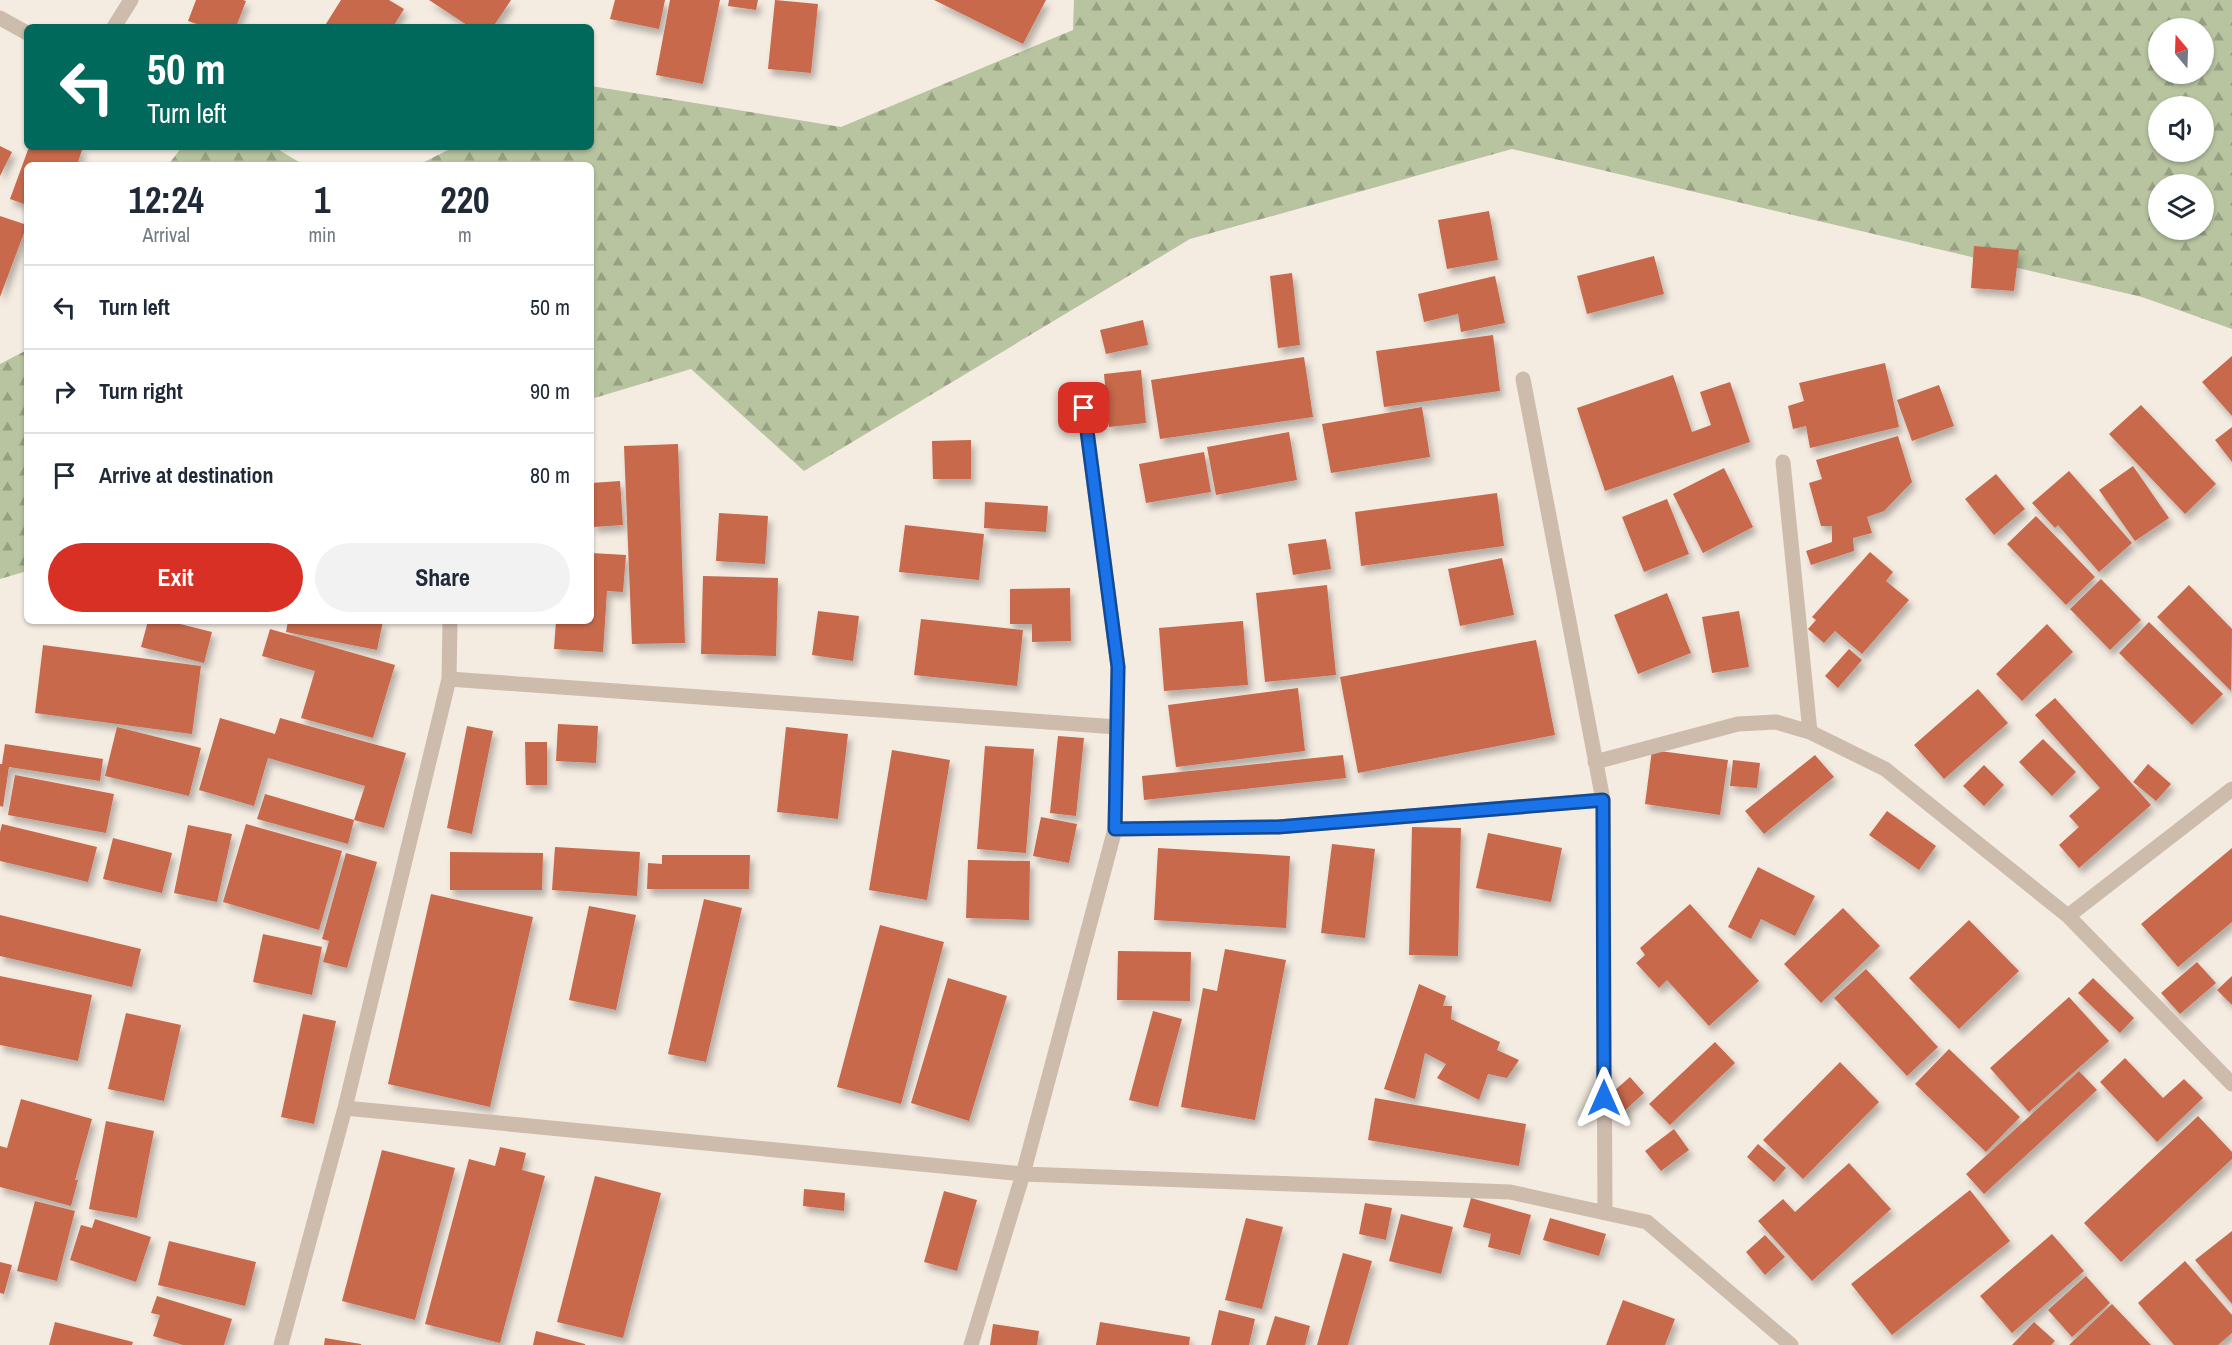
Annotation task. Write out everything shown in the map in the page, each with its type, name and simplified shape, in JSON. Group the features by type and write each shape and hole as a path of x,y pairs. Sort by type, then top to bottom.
{"street":[{"path":"116,24 131,0"},
{"path":"0,18 24,31"},
{"path":"1523,379 1603,800 1605,1213"},
{"path":"972,1345 1023,1174 1115,829 1118,667 1084,408"},
{"path":"1783,462 1810,732"},
{"path":"281,1345 345,1108 449,679 450,624"},
{"path":"449,679 1118,727"},
{"path":"1595,762 1738,724 1776,722 1810,732 1885,769 2068,916 2232,1084"},
{"path":"2068,916 2232,789"},
{"path":"1115,829 1278,827 1603,800"},
{"path":"345,1108 1023,1174 1510,1192 1647,1222 1791,1345"}],"green space":[{"path":"1074,0 2232,0 2232,329 2142,297 1512,149 1190,239 804,471 691,369 594,398 594,162 424,162 448,150 594,150 594,86 841,127 1073,30"},
{"path":"180,150 279,150 299,162 170,162"},
{"path":"24,352 24,572 0,579 0,364"}],"building":[{"path":"196,0 246,1 237,24 197,24 188,21"},
{"path":"341,0 389,0 404,9 395,24 326,24"},
{"path":"429,0 511,0 495,24 465,24"},
{"path":"615,0 665,0 659,29 610,19"},
{"path":"670,0 720,0 703,84 656,75"},
{"path":"729,0 758,0 756,10 728,6"},
{"path":"775,0 818,4 811,73 768,69"},
{"path":"934,0 1046,0 1023,44"},
{"path":"0,146 12,152 0,176"},
{"path":"28,150 82,150 78,162 24,162 24,204 10,199"},
{"path":"1489,211 1498,260 1447,269 1438,220"},
{"path":"0,216 24,224 24,233 0,297"},
{"path":"1974,246 2019,250 2014,291 1971,288"},
{"path":"1654,256 1664,294 1587,314 1577,276"},
{"path":"1292,273 1300,345 1278,348 1270,276"},
{"path":"1495,276 1505,323 1461,332 1458,314 1424,322 1418,294"},
{"path":"1143,320 1148,345 1106,354 1100,330"},
{"path":"1493,335 1500,391 1384,407 1376,351"},
{"path":"2232,356 2232,416 2202,382"},
{"path":"1304,357 1313,417 1160,439 1151,380"},
{"path":"1885,363 1899,427 1810,448 1806,426 1793,429 1788,406 1804,401 1799,383"},
{"path":"1141,370 1146,423 1109,427 1104,374"},
{"path":"1673,375 1692,432 1711,425 1700,392 1730,382 1750,442 1605,491 1577,408"},
{"path":"1939,385 1954,426 1912,441 1897,400"},
{"path":"2141,405 2216,484 2185,514 2109,434"},
{"path":"1422,407 1430,457 1331,473 1322,424"},
{"path":"2232,427 2232,462 2215,440"},
{"path":"1289,432 1297,480 1216,495 1207,447"},
{"path":"1898,436 1912,482 1884,511 1867,517 1872,533 1853,538 1854,551 1811,565 1806,551 1832,542 1832,526 1821,526 1809,483 1822,479 1816,460"},
{"path":"971,440 971,479 933,479 932,441"},
{"path":"678,444 685,643 632,644 624,446"},
{"path":"1204,452 1211,492 1146,503 1139,464"},
{"path":"2133,466 2169,518 2135,541 2099,490"},
{"path":"1724,468 1753,527 1703,553 1673,494"},
{"path":"2069,471 2132,543 2099,572 2058,525 2055,528 2032,503"},
{"path":"1996,474 2025,509 1994,535 1965,499"},
{"path":"620,481 623,525 594,527 594,483"},
{"path":"1497,493 1504,546 1361,566 1355,512"},
{"path":"1667,499 1689,554 1644,572 1622,517"},
{"path":"985,502 1048,506 1046,532 984,528"},
{"path":"719,513 768,516 765,564 716,561"},
{"path":"2036,516 2095,577 2066,605 2007,544"},
{"path":"905,525 984,534 979,580 899,572"},
{"path":"1326,539 1331,569 1293,575 1288,544"},
{"path":"1870,552 1893,572 1886,581 1909,600 1862,654 1835,631 1824,643 1808,629 1816,620 1812,617"},
{"path":"594,553 626,555 623,592 607,591 603,652 554,649 556,624 594,624"},
{"path":"1502,558 1514,615 1460,626 1448,569"},
{"path":"703,576 778,578 776,656 701,654"},
{"path":"2101,579 2141,620 2110,650 2070,609"},
{"path":"1327,585 1336,675 1265,682 1256,593"},
{"path":"2189,585 2232,629 2231,691 2157,617"},
{"path":"1070,588 1071,641 1032,642 1032,624 1010,624 1010,589"},
{"path":"1667,593 1691,653 1638,674 1614,615"},
{"path":"818,611 859,616 853,661 812,655"},
{"path":"1739,611 1749,667 1712,673 1702,617"},
{"path":"921,619 1023,630 1017,686 914,675"},
{"path":"1243,621 1248,685 1164,691 1159,628"},
{"path":"2149,622 2223,694 2192,725 2119,653"},
{"path":"147,624 180,624 212,632 204,663 141,647"},
{"path":"287,624 382,624 377,650 286,632"},
{"path":"2047,624 2073,652 2022,701 1996,674"},
{"path":"270,629 395,665 373,738 301,718 315,671 262,656"},
{"path":"1536,640 1555,735 1358,773 1340,677"},
{"path":"43,645 201,666 192,734 35,713"},
{"path":"1849,649 1862,660 1838,688 1825,676"},
{"path":"1298,688 1305,751 1176,767 1168,705"},
{"path":"1978,689 2008,723 1944,779 1914,745"},
{"path":"2055,698 2151,805 2079,868 2059,845 2079,827 2069,816 2100,788 2035,715"},
{"path":"220,718 275,734 280,718 406,753 384,828 354,820 365,786 268,758 254,806 199,790"},
{"path":"558,724 598,726 596,763 556,761"},
{"path":"467,726 493,731 472,834 447,828"},
{"path":"117,727 201,748 189,796 105,776"},
{"path":"786,727 848,734 838,819 777,812"},
{"path":"1058,736 1084,738 1076,816 1050,813"},
{"path":"2043,739 2076,772 2052,796 2019,762"},
{"path":"525,742 547,742 547,785 526,785"},
{"path":"5,744 103,759 100,781 9,767 3,807 0,806 0,764 2,764"},
{"path":"985,746 1034,749 1026,853 977,849"},
{"path":"892,750 950,760 927,900 869,890"},
{"path":"1652,750 1728,760 1720,815 1645,804"},
{"path":"1343,755 1346,778 1144,800 1142,776"},
{"path":"1815,755 1834,777 1764,834 1745,811"},
{"path":"1733,760 1760,763 1757,788 1730,786"},
{"path":"2148,764 2171,784 2156,801 2133,782"},
{"path":"1984,765 2004,785 1984,806 1963,786"},
{"path":"15,775 114,794 106,833 8,815"},
{"path":"265,794 354,820 348,844 257,819"},
{"path":"1887,811 1936,846 1919,870 1869,835"},
{"path":"1041,817 1077,824 1069,863 1033,856"},
{"path":"2,824 97,847 88,882 0,861"},
{"path":"246,824 342,851 319,930 223,902"},
{"path":"188,825 232,834 217,902 174,893"},
{"path":"1412,827 1461,828 1458,956 1409,955"},
{"path":"1488,833 1562,848 1551,902 1476,888"},
{"path":"113,838 172,853 162,893 103,879"},
{"path":"1332,844 1375,849 1365,938 1321,933"},
{"path":"555,847 640,852 637,896 552,890"},
{"path":"1158,848 1290,856 1286,928 1154,920"},
{"path":"2232,848 2232,922 2178,967 2141,924"},
{"path":"450,852 543,853 542,890 450,890"},
{"path":"346,853 377,862 347,968 323,962 329,941 322,939"},
{"path":"662,855 750,855 749,889 647,889 648,863 662,864"},
{"path":"968,860 1030,861 1029,920 966,918"},
{"path":"1758,867 1815,896 1795,936 1761,919 1751,939 1728,927"},
{"path":"431,894 533,917 490,1107 388,1084"},
{"path":"704,899 742,908 706,1062 668,1054"},
{"path":"1690,904 1759,981 1709,1026 1667,980 1659,988 1636,963 1645,955 1640,948"},
{"path":"589,906 636,915 616,1010 569,1000"},
{"path":"1843,908 1880,946 1821,1003 1784,964"},
{"path":"0,915 141,949 132,987 0,956"},
{"path":"1969,920 2019,971 1959,1029 1909,978"},
{"path":"880,925 944,942 901,1104 837,1087"},
{"path":"263,934 322,947 312,995 253,982"},
{"path":"1225,949 1286,960 1255,1120 1181,1107 1203,988 1217,991"},
{"path":"1118,951 1191,952 1190,1001 1117,1000"},
{"path":"2197,962 2216,983 2180,1014 2161,993"},
{"path":"1866,969 1938,1047 1907,1076 1834,998"},
{"path":"0,976 92,995 78,1061 0,1045"},
{"path":"2232,976 2232,1005 2217,990"},
{"path":"948,978 1007,996 969,1121 911,1103"},
{"path":"2093,978 2134,1018 2120,1033 2078,993"},
{"path":"1419,984 1446,996 1443,1006 1452,1006 1451,1019 1500,1042 1497,1050 1519,1060 1507,1078 1488,1074 1479,1100 1437,1078 1446,1064 1425,1053 1415,1099 1384,1089"},
{"path":"2069,997 2109,1041 2029,1112 1990,1068"},
{"path":"1153,1011 1182,1019 1158,1107 1129,1100"},
{"path":"126,1013 181,1025 164,1101 108,1089"},
{"path":"303,1014 336,1021 314,1124 281,1117"},
{"path":"1715,1042 1735,1063 1670,1125 1649,1104"},
{"path":"1949,1049 2020,1117 1986,1152 1915,1084"},
{"path":"2125,1058 2163,1098 2184,1079 2203,1098 2157,1142 2100,1082"},
{"path":"1840,1062 1879,1102 1803,1179 1763,1140"},
{"path":"2079,1071 2097,1090 1984,1194 1966,1174"},
{"path":"1630,1077 1644,1093 1621,1114 1606,1098"},
{"path":"1375,1098 1526,1124 1519,1166 1368,1140"},
{"path":"21,1099 92,1119 75,1180 78,1180 71,1206 0,1187 0,1146 7,1148"},
{"path":"2198,1116 2232,1152 2232,1159 2121,1262 2084,1223"},
{"path":"106,1121 154,1131 137,1218 89,1209"},
{"path":"1674,1129 1689,1150 1661,1171 1645,1151"},
{"path":"1758,1144 1786,1168 1774,1182 1747,1157"},
{"path":"500,1147 526,1153 522,1170 545,1176 500,1343 425,1324 469,1159 495,1166"},
{"path":"382,1150 455,1168 415,1320 342,1301"},
{"path":"1849,1163 1891,1209 1812,1281 1758,1221 1783,1199 1795,1212"},
{"path":"595,1176 661,1193 623,1338 557,1322"},
{"path":"804,1189 845,1193 844,1211 803,1206"},
{"path":"1970,1190 2010,1241 1892,1335 1851,1284"},
{"path":"944,1191 977,1200 957,1271 924,1262"},
{"path":"1471,1198 1531,1215 1520,1255 1488,1247 1491,1234 1463,1227"},
{"path":"35,1201 75,1211 57,1281 17,1271"},
{"path":"1365,1203 1392,1208 1386,1240 1359,1234"},
{"path":"1401,1214 1453,1227 1441,1274 1389,1261"},
{"path":"1246,1218 1283,1227 1262,1309 1225,1300"},
{"path":"1550,1218 1606,1234 1599,1256 1543,1240"},
{"path":"95,1219 151,1237 136,1282 70,1260 81,1225 92,1228"},
{"path":"2232,1231 2232,1304 2195,1260"},
{"path":"2052,1234 2084,1271 2012,1333 1980,1296"},
{"path":"1765,1235 1785,1257 1765,1275 1746,1252"},
{"path":"169,1241 256,1262 245,1306 158,1285"},
{"path":"1343,1253 1372,1261 1348,1345 1317,1345"},
{"path":"2185,1261 2232,1315 2232,1333 2218,1345 2174,1345 2138,1303"},
{"path":"0,1262 12,1265 4,1294 0,1293"},
{"path":"2086,1276 2110,1303 2072,1337 2048,1310"},
{"path":"157,1296 232,1319 224,1345 183,1345 153,1336 160,1315 151,1313"},
{"path":"1623,1300 1675,1319 1665,1345 1606,1345"},
{"path":"2112,1304 2151,1345 2069,1345"},
{"path":"1219,1310 1255,1319 1249,1345 1211,1345"},
{"path":"1275,1316 1310,1326 1305,1345 1266,1345"},
{"path":"55,1322 133,1342 132,1345 49,1345"},
{"path":"1100,1322 1190,1337 1189,1345 1096,1345"},
{"path":"2034,1322 2055,1341 2051,1345 2012,1345"},
{"path":"993,1324 1039,1331 1037,1345 990,1345"},
{"path":"536,1331 585,1344 585,1345 533,1345"},
{"path":"325,1338 361,1344 361,1345 324,1345"}],"route":[{"path":"1084,408 1118,667 1115,829 1278,827 1603,800 1604,1098"}]}
